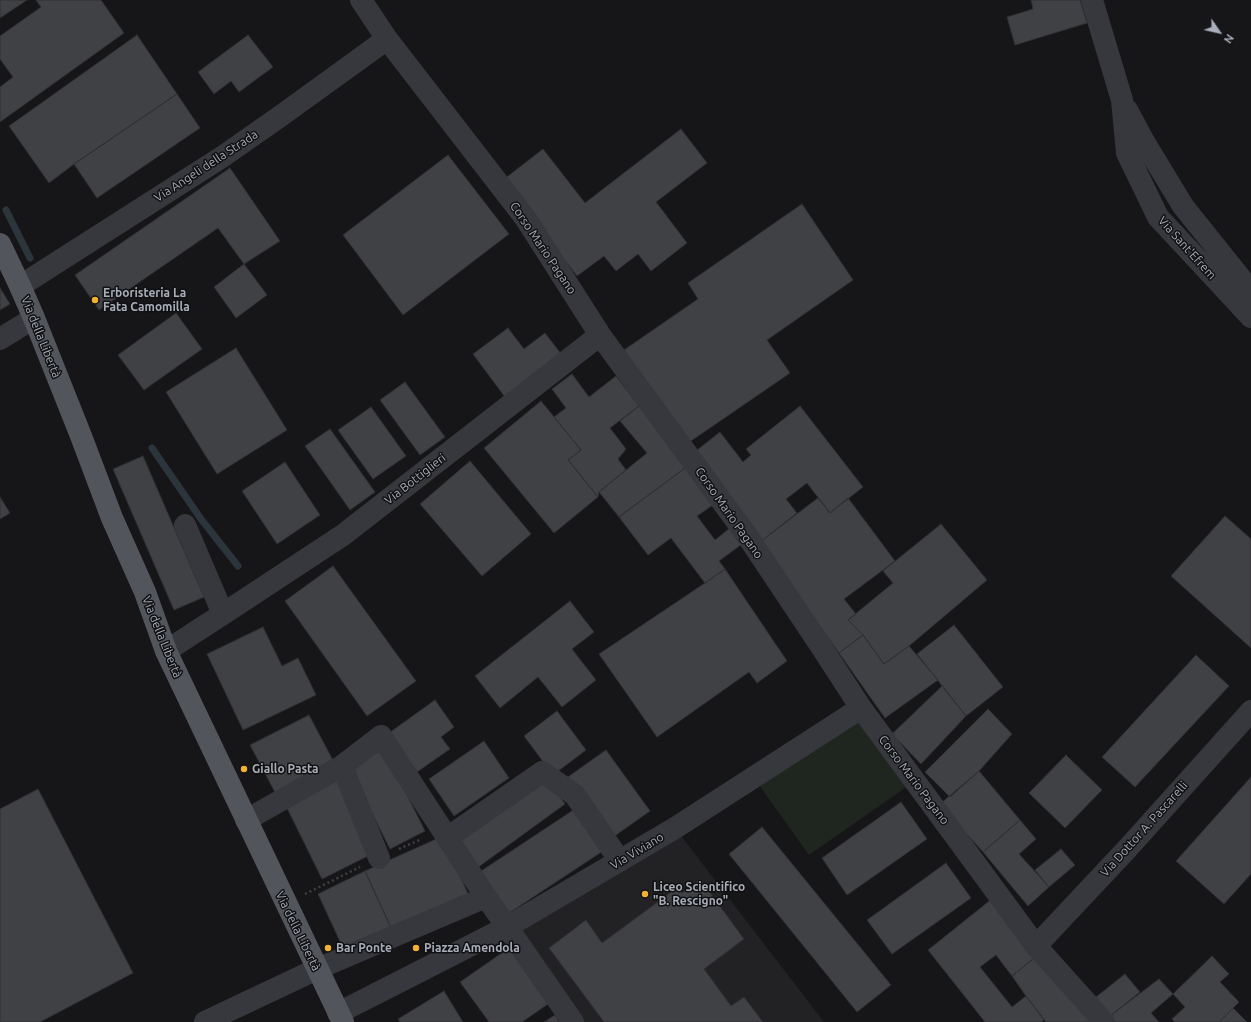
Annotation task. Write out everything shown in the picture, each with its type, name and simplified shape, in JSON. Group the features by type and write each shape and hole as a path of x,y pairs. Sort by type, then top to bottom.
{"main road":[{"name":"Via della Libertà","path":"0,244 34,318 112,518 145,592 166,651 340,1018"}],"street":[{"name":"Corso Mario Pagano","path":"361,0 387,39 526,219 600,335 748,537 861,708 1036,946 1104,1022"},
{"name":"Via Sant'Efrem","path":"1092,0 1122,100 1143,140 1183,206 1251,291"},
{"name":"Via Angeli della Strada","path":"20,286 222,157 387,39"},
{"name":"Via Sant'Efrem","path":"1122,100 1127,153 1158,217 1251,317"},
{"path":"0,339 34,318"},
{"name":"Via Bottiglieri","path":"166,651 343,535 600,335"},
{"path":"185,525 223,614"},
{"name":"Via Viviano","path":"507,927 675,828 861,708"},
{"name":"Via Dottor A. Pascarelli","path":"1036,946 1128,848 1251,711"},
{"path":"246,820 342,766 381,736 486,897 573,1022"},
{"path":"342,766 379,858"},
{"path":"447,838 542,772 575,795 620,861"},
{"path":"205,1022 317,969 486,897"},
{"path":"340,1018 507,927"}],"shaded area":[{"path":"861,708 915,781 809,855 754,778"},
{"name":"Liceo Scientifico \"B. Rescigno\"","path":"675,828 824,1022 573,1022 507,927"}],"building":[{"path":"0,0 27,0 0,18"},
{"path":"36,0 101,0 124,33 0,122 0,87 13,77 0,59 0,36 41,7"},
{"path":"1031,0 1080,0 1087,23 1015,45 1007,17 1033,9"},
{"path":"137,35 177,94 74,164 49,183 9,126"},
{"path":"248,35 273,67 239,92 231,81 214,94 198,72"},
{"path":"177,94 200,128 97,198 74,164"},
{"path":"681,129 707,163 656,202 687,243 651,271 638,254 616,271 604,256 577,276 503,180 543,149 585,203"},
{"path":"448,155 509,234 403,315 343,235"},
{"path":"230,168 280,241 244,264 218,228 99,310 75,275"},
{"path":"802,204 853,280 767,340 790,373 688,443 624,350 698,299 688,283"},
{"path":"244,264 267,295 236,318 214,287"},
{"path":"0,288 10,304 0,310"},
{"path":"176,313 202,349 144,390 118,355"},
{"path":"508,328 524,349 545,333 562,355 505,397 473,354"},
{"path":"236,348 287,430 217,474 166,392"},
{"path":"572,374 589,397 616,376 639,406 610,428 626,449 618,459 626,470 599,492 598,497 568,460 581,450 554,417 566,408 552,389"},
{"path":"405,382 445,437 420,455 380,400"},
{"path":"541,401 581,450 568,460 598,497 554,533 484,448"},
{"path":"639,406 685,468 619,517 599,492 647,453 620,421"},
{"path":"800,406 863,487 830,513 807,483 786,499 797,513 760,542 692,454 720,432 743,462 751,455 746,449"},
{"path":"371,407 406,456 373,479 338,430"},
{"path":"330,429 375,492 350,510 305,446"},
{"path":"143,456 204,597 174,610 113,469"},
{"path":"470,461 531,534 482,576 420,504"},
{"path":"285,462 320,515 277,544 242,491"},
{"path":"685,468 713,505 697,516 715,540 730,528 742,544 719,561 725,569 705,583 671,538 648,555 619,517"},
{"path":"0,497 10,513 0,519"},
{"path":"818,498 830,513 848,498 895,561 844,599 856,614 848,620 863,635 839,653 760,542"},
{"path":"1225,516 1251,539 1251,648 1171,576"},
{"path":"941,524 987,580 909,646 884,664 863,635 848,620 893,583 883,571"},
{"path":"333,566 416,681 367,716 285,601"},
{"path":"725,569 787,661 757,683 749,672 657,737 599,654"},
{"path":"570,601 594,632 572,649 596,680 562,707 538,677 500,708 475,676"},
{"path":"954,625 1003,687 966,716 917,654"},
{"path":"263,627 282,666 298,658 316,695 243,730 207,654"},
{"path":"863,635 884,664 909,646 938,680 885,718 839,653"},
{"path":"1196,655 1229,686 1135,787 1102,757"},
{"path":"942,686 966,716 921,764 892,734"},
{"path":"435,700 454,727 441,737 450,749 417,772 389,733"},
{"path":"988,709 1012,734 979,771 950,797 925,772"},
{"path":"557,711 586,750 553,775 524,736"},
{"path":"309,715 336,766 277,796 250,745"},
{"path":"484,741 509,778 454,816 429,779"},
{"path":"384,749 425,831 390,849 349,767"},
{"path":"606,750 650,811 609,840 565,779"},
{"path":"1066,755 1102,790 1065,828 1029,793"},
{"path":"979,771 1020,820 983,852 940,804"},
{"path":"544,775 565,804 477,868 456,839"},
{"path":"1251,777 1251,874 1224,904 1176,861"},
{"path":"337,778 374,853 322,879 285,804"},
{"path":"38,789 133,973 40,1022 0,1022 0,809"},
{"path":"901,802 927,839 847,895 822,858"},
{"path":"578,807 606,849 503,917 475,875"},
{"path":"1020,820 1036,839 1019,854 1049,887 1028,906 983,852"},
{"path":"762,827 891,985 857,1012 729,854"},
{"path":"443,836 468,894 391,928 365,871"},
{"path":"1061,849 1075,865 1049,887 1035,870"},
{"path":"946,863 971,898 892,954 867,920"},
{"path":"365,871 391,928 344,950 318,894"},
{"path":"700,879 744,939 704,969 731,1006 744,997 763,1022 604,1022 549,948 586,920 602,943 678,887 682,893"},
{"path":"993,898 1038,955 1012,976 996,955 980,967 1012,1007 1026,996 1044,1020 1041,1022 985,1022 928,950"},
{"path":"509,948 548,1004 522,1022 489,1022 460,982"},
{"path":"1038,955 1093,1022 1046,1022 1012,976"},
{"path":"1212,956 1229,974 1220,982 1239,1002 1219,1022 1175,1022 1172,1019 1185,1007 1173,994"},
{"path":"1125,974 1140,992 1110,1016 1096,997"},
{"path":"1159,979 1173,994 1151,1013 1159,1022 1116,1022 1110,1016"},
{"path":"444,991 463,1022 400,1022 398,1019"},
{"path":"1233,1008 1247,1022 1219,1022"},
{"path":"555,1015 559,1022 544,1022"}],"waterway":[{"path":"6,210 30,258"},
{"path":"152,448 201,519 238,566"}],"place":[{"name":"Erboristeria La Fata Camomilla","path":"95,300"},
{"name":"Giallo Pasta","path":"244,769"},
{"name":"Liceo Scientifico \"B. Rescigno\"","path":"645,894"},
{"name":"Bar Ponte","path":"328,948"},
{"name":"Piazza Amendola","path":"416,948"}]}
